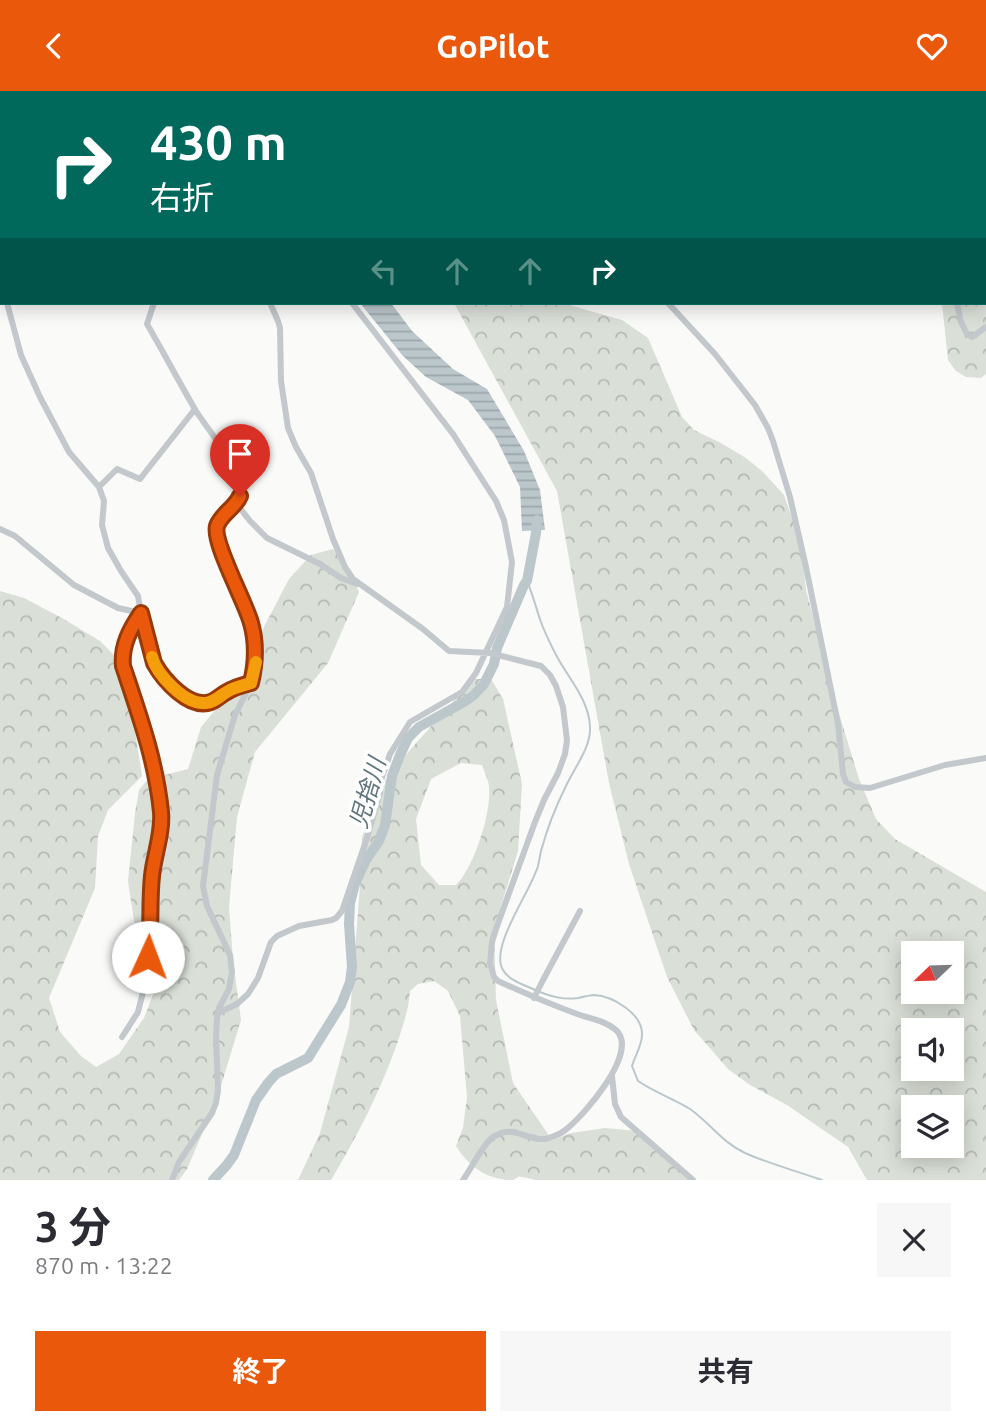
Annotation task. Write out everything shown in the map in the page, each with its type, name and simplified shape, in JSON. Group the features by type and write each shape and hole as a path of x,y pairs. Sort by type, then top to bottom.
{"street":[{"path":"8,305 21,355 40,397 69,452 99,487 104,501 102,525 108,548 138,596 154,663 165,679 182,695 197,702 207,703 251,683"},
{"path":"154,305 147,324 195,409 227,456 240,491 239,499 220,520 216,530 222,553 251,623 256,657 251,683 235,715 217,775 204,876 207,906 230,955 232,966 228,994 218,1013 216,1103 212,1114 179,1162 172,1180"},
{"path":"271,305 279,328 280,374 288,428 311,473 333,539 348,572 358,584"},
{"path":"218,1013 234,1006 247,994 258,978 271,942 276,936 299,926 332,920 342,911 367,838 390,754 410,722 462,692 487,653 507,607 512,569 501,510 453,434 354,305"},
{"path":"670,305 715,354 755,405 774,441 806,567 838,724 846,782 870,788 944,765 986,758"},
{"path":"957,305 961,322 969,336 976,335 986,327"},
{"path":"99,487 117,469 140,479 195,409"},
{"path":"236,503 267,538 320,564 341,578 358,584 423,629 449,651 487,653 541,666 556,686 563,707 567,740 558,773 544,800 501,912 491,951 491,968 496,979 534,998 581,1016 600,1020 619,1033 623,1043 612,1074 578,1119 562,1133 544,1139 517,1132 499,1134 488,1141 463,1180"},
{"path":"0,529 15,536 74,585 118,608 141,613"},
{"path":"122,1037 138,1012 143,992 150,942 149,914 154,857 161,822 154,767 122,660 125,642 141,613"},
{"path":"534,998 580,911"},
{"path":"612,1074 615,1104 621,1117 693,1180"}],"green space":[{"path":"455,305 569,305 622,320 648,338 682,417 694,430 746,458 784,495 801,545 806,590 833,694 859,779 876,819 895,839 986,892 986,1180 867,1180 848,1147 728,1069 694,1030 667,977 629,864 609,783 557,491"},
{"path":"942,305 986,305 986,374 981,378 966,377 956,371 948,360"},
{"path":"333,549 350,571 359,592 328,663 255,752 237,817 229,907 241,1020 217,1099 187,1169 179,1180 0,1180 0,591 24,598 100,641 118,659 132,712 142,776 108,810 98,836 95,888 49,998 60,1032 81,1056 96,1067 119,1054 144,1018 156,981 149,955 134,921 128,881 139,790 148,779 188,769 201,727 242,678 289,579 311,555"},
{"path":"473,679 491,679 503,699 522,784 518,851 494,929 496,1000 513,1083 552,1140 571,1133 605,1128 637,1131 694,1180 535,1180 518,1177 512,1180 486,1175 472,1166 456,1146 463,1128 467,1097 460,1016 448,991 434,981 418,984 410,991 399,1038 385,1075 331,1180 298,1180 320,1133 349,1027 362,838 375,793","holes":["461,763 482,765 488,783 488,810 475,853 456,885 439,885 421,865 416,819 431,779"]}],"shaded area":[{"path":"362,305 392,305 412,331 453,369 487,389 524,451 540,490 545,530 522,531 520,487 495,436 468,400 426,377 403,356"}],"waterway":[{"name":"児捨川","path":"213,1180 234,1155 256,1100 268,1083 276,1074 308,1058 341,1005 350,982 352,967 350,903 355,884 385,825 392,776 400,755 408,738 419,727 464,702 484,684 527,581 537,520"},
{"path":"527,581 547,636 586,706 590,727 585,750 555,810 534,877 506,934 502,948 500,960 506,974 535,990"},
{"path":"540,992 563,998 602,996 625,1007 641,1027 641,1043 632,1066 638,1081 690,1109 737,1149 822,1180"}],"slow traffic":[{"path":"152,657 161,674 177,691 187,698 204,703 251,683 256,662"}],"route":[{"path":"148,957 150,889 161,815 146,735 123,666 125,642 141,613 157,668 177,691 197,702 207,703 251,683 256,657 251,623 222,553 216,530 220,520 240,496"}]}
